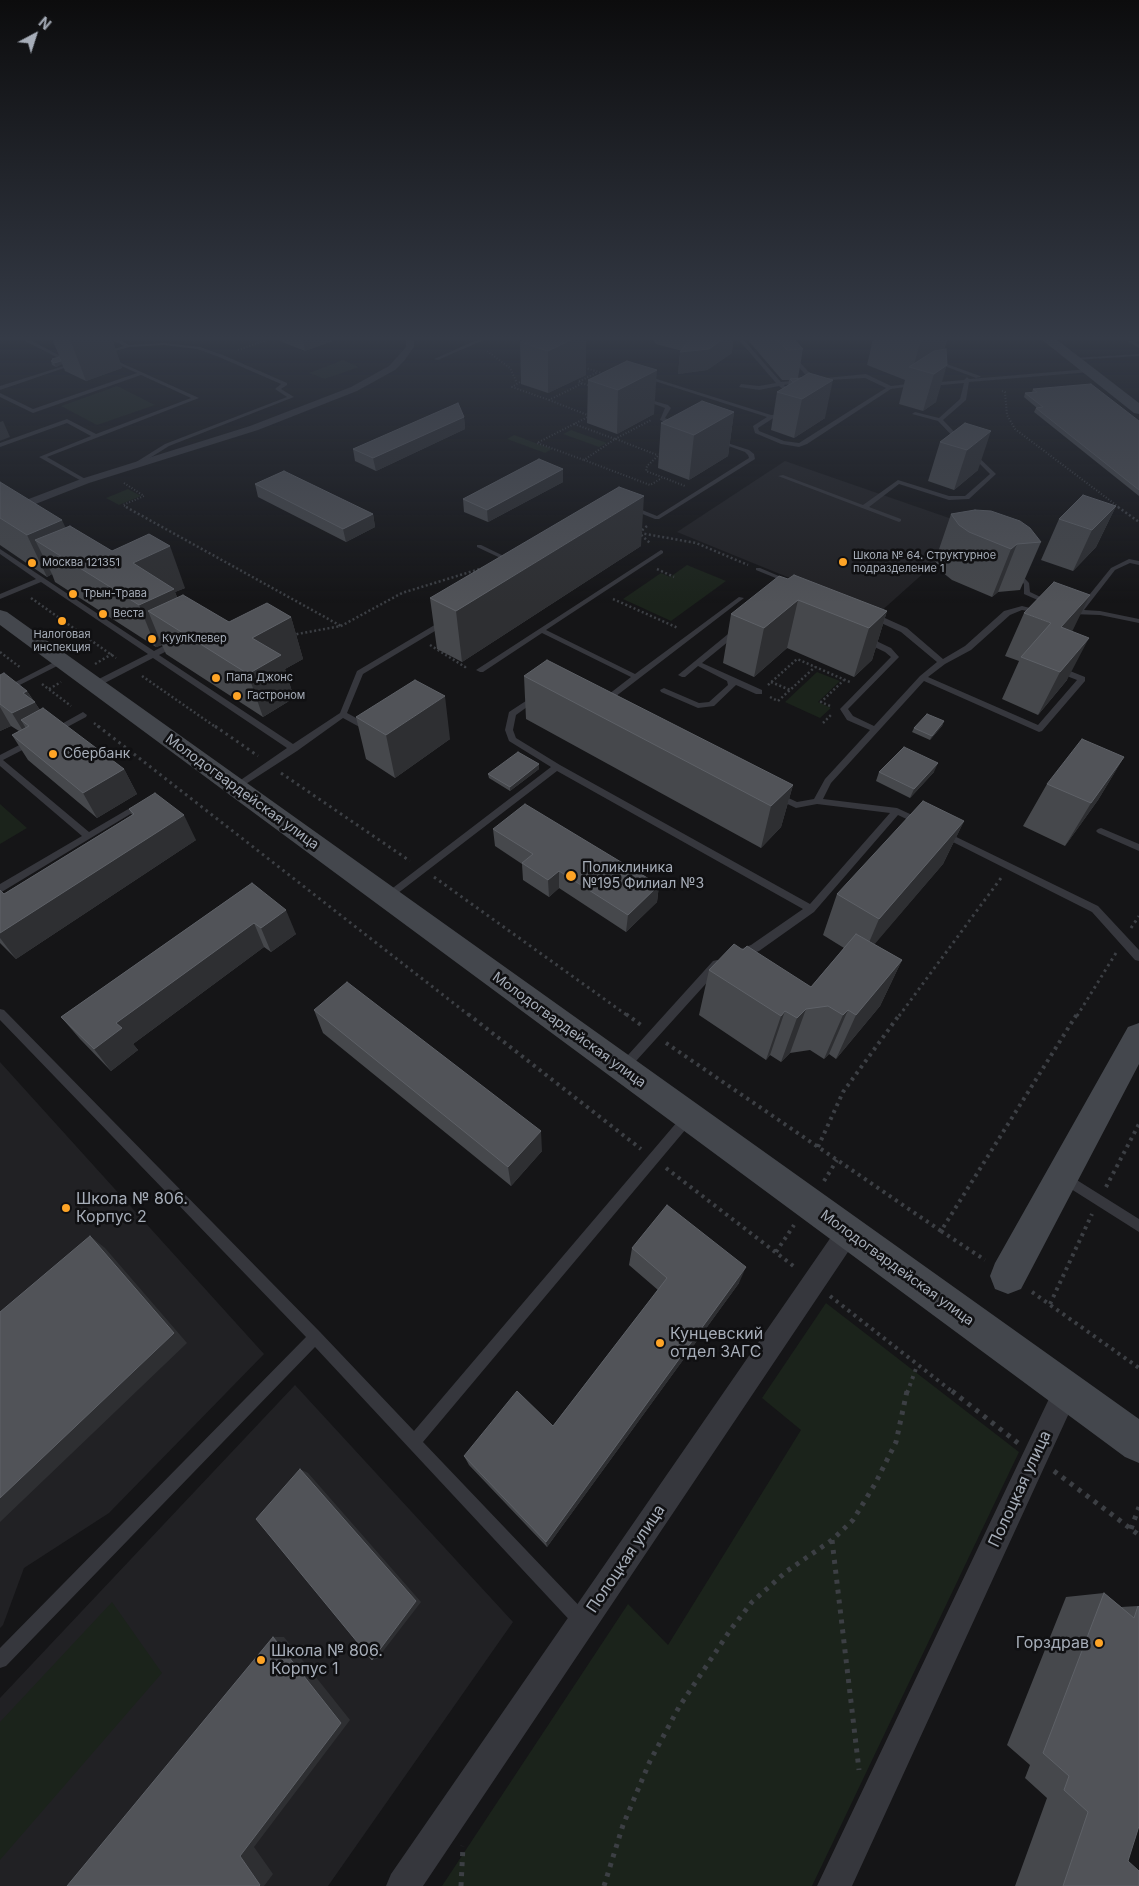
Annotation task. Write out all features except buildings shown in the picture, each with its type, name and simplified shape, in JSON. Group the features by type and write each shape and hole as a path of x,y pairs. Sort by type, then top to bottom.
{"street":[{"path":"0,514 109,473 256,427"},
{"name":"Молодогвардейская улица","path":"0,616 1139,1443"},
{"path":"1008,1276 1061,1176 1139,1038"},
{"name":"Полоцкая улица","path":"403,1886 848,1232"},
{"name":"Полоцкая улица","path":"834,1886 1066,1391"}],"lane":[{"path":"0,445 50,427"},
{"path":"79,427 96,436"},
{"path":"85,482 42,456 120,427"},
{"path":"135,465 167,445 213,427"},
{"path":"680,427 686,429"},
{"path":"755,427 757,432 783,443 799,445 805,444 831,427"},
{"path":"864,507 898,482 948,498 967,498 993,474 947,427"},
{"path":"625,506 657,518 752,459 751,454 747,451 712,438"},
{"path":"781,476 899,520"},
{"path":"479,546 522,566"},
{"path":"0,552 294,749"},
{"path":"480,670 661,552"},
{"path":"1138,622 1100,613 1072,614 1113,569 1130,561 1139,564"},
{"path":"1007,566 1015,570 1027,584 1026,593 1062,608"},
{"path":"758,570 793,584"},
{"path":"0,597 43,580 54,578"},
{"path":"608,709 595,703 636,677 741,598"},
{"path":"817,801 828,781 923,678 942,662 968,648 1007,612 1022,608 1051,613"},
{"path":"864,612 898,626 942,662"},
{"path":"236,788 343,714 360,673 451,619"},
{"path":"682,675 740,629"},
{"path":"541,630 636,677"},
{"path":"856,636 888,650 895,657 846,706 845,713 850,718 875,729"},
{"path":"94,685 187,637"},
{"path":"0,693 62,661"},
{"path":"923,678 1039,730 1082,679 1054,668 1059,662"},
{"path":"697,663 759,692"},
{"path":"664,690 694,704 707,706 732,686 733,683 730,679"},
{"path":"542,694 512,714 509,730 512,740 811,909"},
{"path":"343,714 373,731"},
{"path":"83,715 0,760 88,836"},
{"path":"386,897 557,767"},
{"path":"772,793 796,805 817,801 897,811 1095,909 1139,957"},
{"path":"0,889 133,810"},
{"path":"622,1068 718,962 755,948 811,909 897,811"},
{"path":"1101,831 1139,848"},
{"path":"0,1013 315,1337 583,1622"},
{"path":"414,1442 689,1117"},
{"path":"1061,1176 1139,1226"},
{"path":"0,1660 315,1337"}],"path":[{"path":"568,427 537,443 650,485 662,478"},
{"path":"582,427 657,455"},
{"path":"584,460 615,439 639,427"},
{"path":"1014,427 1139,522"},
{"path":"665,450 657,455 645,469 650,474 689,487"},
{"path":"109,473 144,496 123,505 341,626"},
{"path":"639,533 657,518"},
{"path":"630,532 696,543 758,570"},
{"path":"639,533 661,552"},
{"path":"641,543 650,546"},
{"path":"288,636 341,626 402,593 483,568"},
{"path":"18,589 422,869 653,1034 941,1230 1139,916"},
{"path":"599,592 692,634"},
{"path":"419,639 465,667 473,662"},
{"path":"0,652 776,1252 814,1284 1035,1457"},
{"path":"766,686 797,659 864,688"},
{"path":"759,692 778,701 815,667"},
{"path":"771,682 790,690"},
{"path":"818,1147 843,1092 1009,867"},
{"path":"1050,1304 1139,1368"},
{"path":"604,1886 623,1825 650,1761 679,1707 710,1658 752,1602 787,1571 832,1540 853,1520 876,1484 896,1442 909,1383 918,1366"},
{"path":"1076,1488 1139,1535"},
{"path":"1131,1529 1139,1508"},
{"path":"832,1540 865,1818"},
{"path":"462,1886 463,1843"}],"shaded area":[{"path":"571,430 607,443 599,447 563,434"},
{"path":"514,435 552,449 545,453 507,439"},
{"name":"Школа № 64. Структурное подразделение 1","path":"785,461 975,527 878,614 677,532"},
{"path":"128,489 141,496 119,505 106,498"},
{"path":"687,565 726,581 671,621 623,599 661,573 670,577"},
{"path":"817,672 840,681 818,702 831,708 820,718 785,702"},
{"path":"0,804 27,828 0,844"},
{"name":"Школа № 806. Корпус 2","path":"0,1062 264,1354 109,1513 24,1568 3,1625 0,1628"},
{"path":"826,1303 1019,1452 812,1886 442,1886 628,1604 668,1645 801,1430 762,1398"},
{"name":"Школа № 806. Корпус 1","path":"295,1385 513,1622 328,1886 0,1886 0,1698"},
{"path":"112,1602 162,1673 0,1860 0,1722"}],"place":[{"name":"Школа № 64. Структурное подразделение 1","path":"843,562"},
{"name":"Москва 121351","path":"32,563"},
{"name":"Трын-Трава","path":"73,594"},
{"name":"Веста","path":"103,614"},
{"name":"Налоговая инспекция","path":"62,621"},
{"name":"КуулКлевер","path":"152,639"},
{"name":"Папа Джонс","path":"216,678"},
{"name":"Гастроном","path":"237,696"},
{"name":"Сбербанк","path":"53,754"},
{"name":"Поликлиника №195 Филиал №3","path":"571,876"},
{"name":"Школа № 806. Корпус 2","path":"66,1208"},
{"name":"Кунцевский отдел ЗАГС","path":"660,1343"},
{"name":"Горздрав","path":"1099,1643"},
{"name":"Школа № 806. Корпус 1","path":"261,1660"}]}
